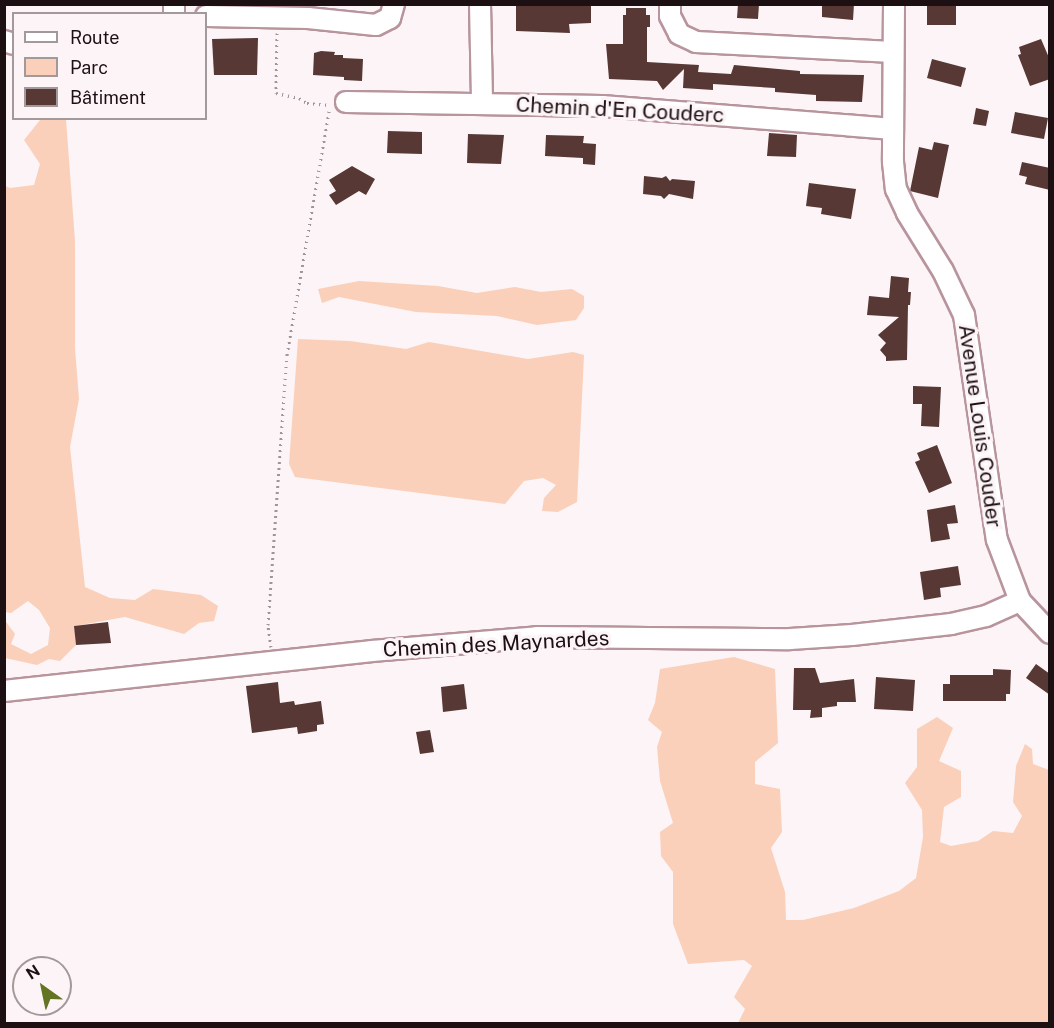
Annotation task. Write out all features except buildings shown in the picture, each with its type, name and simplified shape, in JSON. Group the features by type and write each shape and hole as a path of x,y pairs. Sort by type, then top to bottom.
{"street":[{"path":"207,16 308,18 376,26 390,18 394,4"},
{"path":"480,4 482,103"},
{"path":"670,4 670,16 679,34 696,42 893,52"},
{"name":"Avenue Louis Couder","path":"894,4 894,177 900,200 943,271 968,330 997,540 1020,601 1050,633"},
{"name":"Chemin d'En Couderc","path":"338,103 602,105 893,129"},
{"name":"Chemin des Maynardes","path":"4,691 537,637 790,639 852,635 951,624 986,616 1020,601"}],"path":[{"path":"273,662 268,626 287,355 338,103 307,103 299,98 276,93 277,17"}],"green space":[{"path":"40,120 66,120 75,241 75,348 79,399 70,447 85,587 110,598 135,600 153,589 201,595 218,606 214,621 199,623 184,634 125,617 75,626 76,645 60,661 49,659 37,665 5,658 4,619 15,634 11,644 31,654 48,645 50,628 39,610 28,601 11,613 5,612 5,186 10,188 34,185 40,164 24,140"},
{"path":"359,281 438,286 477,293 515,287 541,292 572,289 584,296 584,308 576,320 537,325 497,316 416,312 339,297 322,303 318,289"},
{"path":"298,339 350,341 406,349 429,342 528,359 573,352 584,355 577,502 558,512 542,511 544,498 556,485 543,478 524,481 505,504 295,477 289,464"},
{"path":"734,657 775,669 778,743 755,762 755,784 780,789 782,832 771,848 785,892 786,920 803,920 854,908 899,891 916,878 923,837 922,810 905,783 917,767 917,729 937,717 953,728 939,761 961,771 961,797 944,807 940,842 951,846 978,841 993,831 1013,833 1022,816 1013,802 1016,766 1025,744 1032,749 1033,764 1049,770 1049,1023 738,1023 745,1009 734,997 752,966 744,960 688,964 673,924 673,872 661,856 660,832 673,823 660,781 657,747 662,732 648,720 655,703 660,669"}]}
